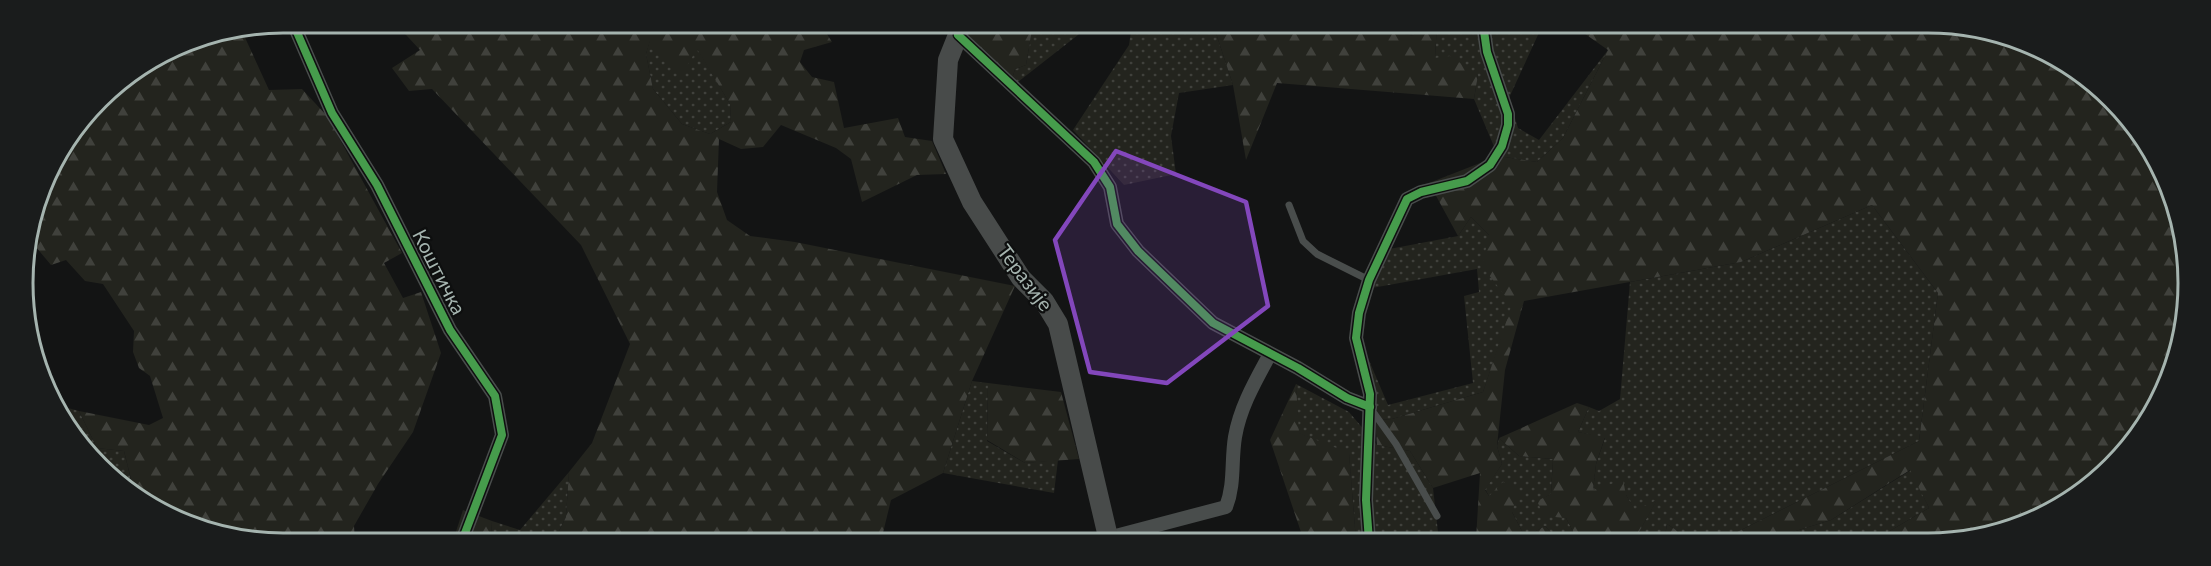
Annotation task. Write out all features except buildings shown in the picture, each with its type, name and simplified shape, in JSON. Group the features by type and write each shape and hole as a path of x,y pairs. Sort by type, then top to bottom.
{"street":[{"name":"Коштичка","path":"298,33 332,113 377,185 450,330 495,396 502,435 465,533"},
{"name":"Теразије","path":"958,33 948,60 943,140 972,202 1021,278 1044,301 1058,324 1108,533"},
{"path":"963,33 1094,162 1110,187 1117,224 1138,251 1213,323 1347,398 1370,406"},
{"path":"1368,533 1366,500 1370,406 1368,382 1356,338 1359,313 1369,280 1407,199 1421,192 1467,182 1490,165 1502,146 1508,125 1508,114 1487,52 1484,33"},
{"path":"1131,533 1226,507 1231,494 1235,436 1238,425 1245,404 1270,354"}],"lane":[{"path":"1289,205 1303,241 1317,254 1369,280"},
{"path":"1370,406 1396,444 1437,516"}],"highlighted area":[{"path":"1116,151 1246,202 1268,306 1167,383 1090,372 1055,240"}],"green space":[{"path":"404,33 826,33 832,42 804,50 800,62 812,77 834,82 844,128 898,118 905,137 932,141 946,174 917,175 862,202 851,159 836,148 781,125 763,147 741,149 719,139 717,192 727,220 750,236 795,242 1015,286 972,381 943,473 891,500 883,533 558,533 566,517 569,472 592,443 630,344 581,245 432,89 409,91 392,68 420,50","holes":["650,41 681,76 697,49 730,104 731,122 710,134 682,124 653,89 646,54"]},
{"path":"964,33 1031,33 1026,65 1015,69 1009,89 963,48"},
{"path":"1031,33 1081,33 1009,89 1015,69 1026,65"},
{"path":"1131,33 1216,33 1233,85 1179,93 1171,136 1176,174 1124,185 1073,130 1129,45"},
{"path":"1216,33 1400,33 1414,36 1414,33 1436,33 1435,58 1450,56 1478,75 1474,99 1277,83 1246,160 1233,85"},
{"path":"1436,33 1539,33 1509,98 1518,128 1539,140 1608,50 1563,138 1537,162 1498,156 1474,99 1478,75 1435,58"},
{"path":"1584,33 1928,33 1961,35 2008,46 2039,59 2067,75 2105,106 2136,144 2159,187 2173,234 2178,283 2173,332 2159,379 2136,422 2105,460 2067,491 2039,507 2008,520 1961,531 1886,533 1929,508 1910,470 1831,520 1790,533 1735,533 1919,441 1938,293 1872,205 1741,262 1524,301 1505,370 1497,446 1502,464 1485,490 1489,496 1503,482 1519,489 1512,512 1523,533 1476,533 1480,473 1433,488 1410,451 1377,445 1375,420 1392,419 1483,392 1513,301 1509,301 1482,266 1489,235 1471,217 1458,236 1429,183 1498,156 1537,162 1563,138 1608,50"},
{"path":"244,36 269,90 302,89 327,116 402,253 384,263 403,298 421,292 441,353 413,432 378,484 354,526 354,533 283,533 234,528 187,514 158,500 129,480 131,479 124,451 97,448 79,411 149,425 163,418 150,376 139,368 133,352 134,331 103,284 85,281 66,260 51,265 36,247 46,203 66,158 95,118 118,95 158,66 203,46"},
{"path":"650,40 697,48 730,104 731,122 710,134 682,124 653,89 646,54"},
{"path":"1872,205 1938,293 1919,441 1735,533 1681,533 1667,524 1665,533 1639,533 1656,501 1635,511 1626,495 1593,491 1596,464 1605,438 1578,432 1589,407 1599,411 1620,399 1630,282 1741,262"},
{"path":"1471,217 1489,235 1514,301 1483,392 1392,419 1375,420 1365,351 1388,405 1473,383 1464,296 1479,292 1477,269 1372,288 1384,250 1458,236"},
{"path":"972,381 988,383 987,441 1025,463 1058,460 1054,493 943,473"},
{"path":"988,383 1061,392 1079,459 1025,463 987,440"},
{"path":"1296,384 1349,412 1377,445 1410,451 1433,488 1438,533 1355,533 1349,454 1298,433"},
{"path":"1296,384 1299,433 1349,453 1355,533 1301,533 1270,440"},
{"path":"1577,403 1589,407 1578,432 1605,437 1596,464 1593,490 1623,480 1626,495 1635,510 1657,500 1639,533 1574,533 1566,518 1544,516 1537,501 1551,494 1553,459 1519,456 1499,438"},
{"path":"66,407 79,411 97,448 124,451 131,480 118,471 95,448"},
{"path":"1499,438 1519,456 1553,459 1551,494 1537,502 1566,518 1574,533 1552,533 1545,526 1532,533 1523,533 1512,512 1489,496 1485,489 1502,464 1497,446"},
{"path":"1911,470 1929,508 1886,533 1790,533 1831,520"},
{"path":"569,472 566,517 558,533 491,533 492,521 520,530"},
{"path":"463,510 492,521 491,533 456,533"},
{"path":"1667,524 1681,533 1665,533"},
{"path":"1545,526 1552,533 1532,533"}],"cycle path":[{"path":"297,33 332,113 377,185 450,330 495,396 502,435 465,533"},
{"path":"1368,533 1366,500 1370,394 1356,338 1359,313 1369,280 1407,199 1421,192 1467,181 1490,165 1502,146 1508,125 1508,114 1487,52 1484,33"},
{"path":"958,35 1094,162 1110,187 1117,224 1138,251 1213,323 1298,368 1347,398 1370,407"}]}
